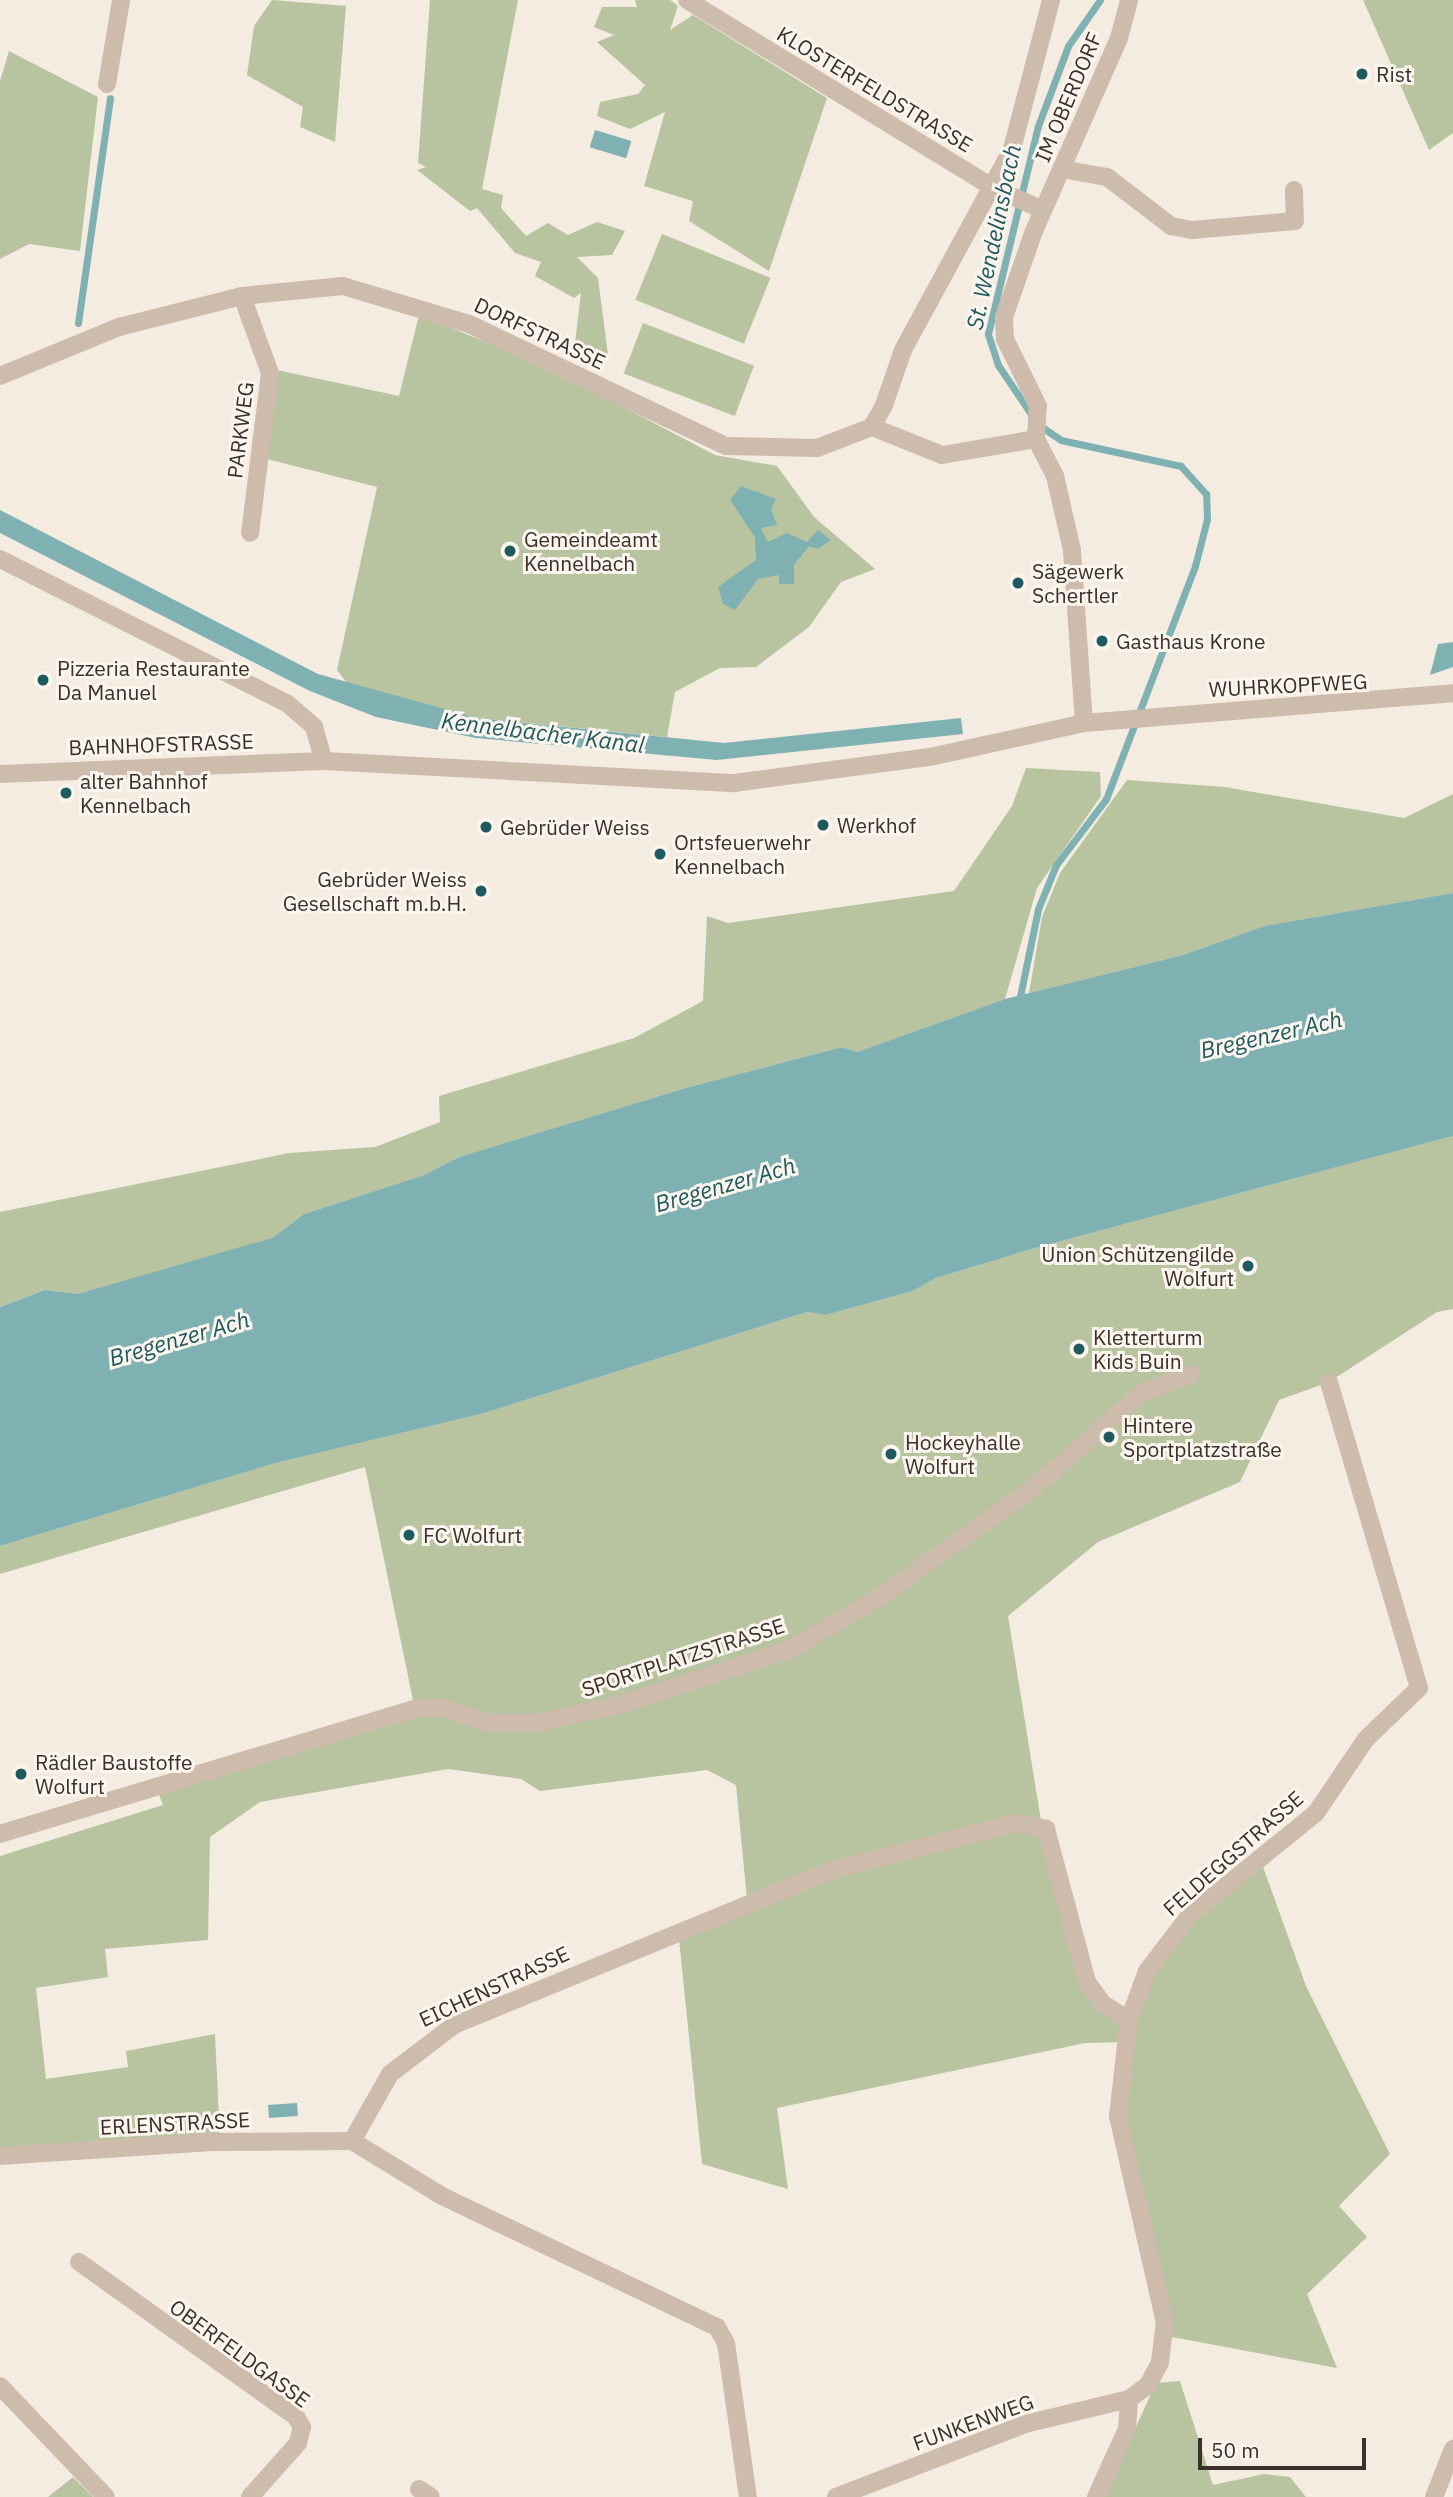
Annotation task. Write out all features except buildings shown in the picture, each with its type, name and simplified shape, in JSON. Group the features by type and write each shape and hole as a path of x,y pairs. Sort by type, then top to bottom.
{"street":[{"path":"107,84 121,0"},
{"name":"KLOSTERFELDSTRASSE","path":"687,0 998,190 1039,208"},
{"path":"1038,429 942,455 872,427 953,256 998,190 1028,102 1051,0"},
{"name":"IM OBERDORF","path":"1084,723 1072,550 1055,476 1005,339 1004,317 1039,208 1061,169 1104,76 1129,0"},
{"path":"1061,169 1107,177 1171,226 1192,230 1295,220 1294,190"},
{"name":"DORFSTRASSE","path":"0,376 119,327 242,296 342,286 432,310 726,446 817,448 872,427"},
{"name":"PARKWEG","path":"242,296 270,373 250,533"},
{"path":"0,559 288,704 314,727 324,761"},
{"name":"WUHRKOPFWEG","path":"1084,723 1453,693"},
{"name":"BAHNHOFSTRASSE","path":"0,774 324,761 733,783 930,757 1084,723"},
{"name":"SPORTPLATZSTRASSE","path":"0,1834 414,1709 440,1707 489,1723 538,1723 627,1703 791,1649 878,1598 1036,1486 1142,1393 1190,1374"},
{"name":"FELDEGGSTRASSE","path":"1129,2399 1148,2385 1160,2362 1165,2323 1118,2116 1129,2020 1147,1971 1190,1915 1316,1813 1366,1739 1419,1688 1329,1382"},
{"name":"EICHENSTRASSE","path":"352,2141 390,2074 454,2025 829,1871 1016,1823 1046,1829 1087,1982 1103,2004 1129,2020"},
{"path":"352,2141 442,2196 717,2327 726,2343 748,2497"},
{"name":"ERLENSTRASSE","path":"0,2157 212,2142 352,2141"},
{"name":"OBERFELDGASSE","path":"79,2262 296,2417 302,2427 298,2443 250,2497"},
{"path":"0,2386 106,2497"},
{"path":"1096,2497 1127,2429 1129,2399"},
{"name":"FUNKENWEG","path":"836,2497 1025,2424 1129,2399"},
{"path":"1434,2497 1453,2449"}],"green space":[{"path":"272,0 346,6 335,142 300,127 303,107 247,75 254,26"},
{"path":"430,0 518,0 482,189 503,195 501,208 526,236 548,223 568,235 597,222 625,231 612,255 577,257 598,278 608,355 573,359 581,293 574,298 535,276 541,262 515,253 477,208 470,211 417,170 426,167 418,163"},
{"path":"635,0 670,0 678,6 670,30 693,15 827,98 769,271 689,221 693,201 644,186 665,112 630,129 597,116 600,102 638,94 645,85 597,42 614,35 594,27 602,7 637,7"},
{"path":"1363,0 1453,0 1453,133 1429,150"},
{"path":"9,51 98,97 80,251 29,244 0,259 0,81"},
{"path":"662,234 770,278 744,344 635,300"},
{"path":"419,315 545,366 715,455 777,466 814,517 875,569 841,582 809,627 756,667 720,668 675,692 667,737 477,718 350,687 337,670 377,487 267,459 277,370 399,396"},
{"path":"643,323 754,366 735,416 624,373"},
{"path":"1026,768 1100,772 1101,796 1037,888 1005,999 857,1052 842,1047 689,1087 459,1157 424,1175 304,1214 272,1238 159,1273 78,1294 43,1290 0,1307 0,1212 289,1153 375,1147 440,1122 439,1096 634,1038 703,1001 707,916 728,923 954,891 1012,806"},
{"path":"1127,780 1225,787 1404,818 1453,794 1453,893 1264,926 1183,955 1029,993 1042,917 1060,873"},
{"path":"1453,1136 1453,1309 1437,1312 1329,1382 1279,1400 1240,1482 1098,1542 1008,1616 1042,1827 1085,1985 1131,2021 1153,1970 1192,1919 1262,1864 1306,1986 1390,2154 1339,2206 1367,2237 1307,2294 1337,2368 1167,2336 1122,2115 1127,2042 1085,2043 777,2108 788,2189 702,2164 679,1939 748,1910 736,1785 707,1770 540,1791 521,1779 448,1769 260,1802 210,1837 208,1940 105,1949 108,1977 36,1988 46,2079 128,2067 126,2051 215,2034 220,2139 0,2156 0,1856 163,1805 158,1792 415,1710 365,1467 0,1574 0,1546 276,1463 481,1414 807,1312 826,1315 913,1291 936,1278 1032,1249"},
{"path":"1180,2381 1213,2485 1264,2474 1290,2477 1306,2497 1104,2497 1156,2383"},
{"path":"73,2477 93,2497 48,2497"}],"water":[{"path":"595,130 631,141 626,158 590,147"},
{"path":"741,486 776,499 771,509 777,525 761,528 768,542 787,533 807,542 818,530 831,540 818,549 809,546 794,565 794,584 779,584 779,575 758,579 735,610 723,604 718,587 756,560 755,537 730,500"},
{"name":"Kennelbacher Kanal","path":"0,510 318,674 477,718 724,743 961,718 963,734 717,760 476,738 376,717 310,691 0,533"},
{"path":"1453,642 1453,667 1430,675 1438,644"},
{"name":"Bregenzer Ach","path":"1453,893 1453,1136 1032,1249 936,1278 913,1291 826,1315 807,1312 481,1414 276,1463 0,1546 0,1307 44,1290 78,1294 272,1238 304,1214 424,1175 459,1157 689,1087 842,1047 857,1052 1005,999 1183,955 1264,926"},
{"path":"297,2103 298,2116 269,2118 268,2105"}],"waterway":[{"name":"St. Wendelinsbach","path":"1033,417 998,365 988,334 1038,126 1068,46 1100,0"},
{"path":"78,323 110,98"},
{"path":"1019,1001 1038,909 1056,865 1106,799 1195,566 1207,519 1206,494 1181,466 1061,440 1040,426"}],"place":[{"name":"Rist","path":"1362,74"},
{"name":"Gemeindeamt Kennelbach","path":"510,551"},
{"name":"Sägewerk Schertler","path":"1018,583"},
{"name":"Gasthaus Krone","path":"1102,641"},
{"name":"Pizzeria Restaurante Da Manuel","path":"43,680"},
{"name":"alter Bahnhof Kennelbach","path":"66,793"},
{"name":"Werkhof","path":"823,825"},
{"name":"Gebrüder Weiss","path":"486,827"},
{"name":"Ortsfeuerwehr Kennelbach","path":"660,854"},
{"name":"Gebrüder Weiss Gesellschaft m.b.H.","path":"481,891"},
{"name":"Union Schützengilde Wolfurt","path":"1248,1266"},
{"name":"Kletterturm Kids Buin","path":"1079,1349"},
{"name":"Hintere Sportplatzstraße","path":"1109,1437"},
{"name":"Hockeyhalle Wolfurt","path":"891,1454"},
{"name":"FC Wolfurt","path":"409,1535"},
{"name":"Rädler Baustoffe Wolfurt","path":"21,1774"}]}
